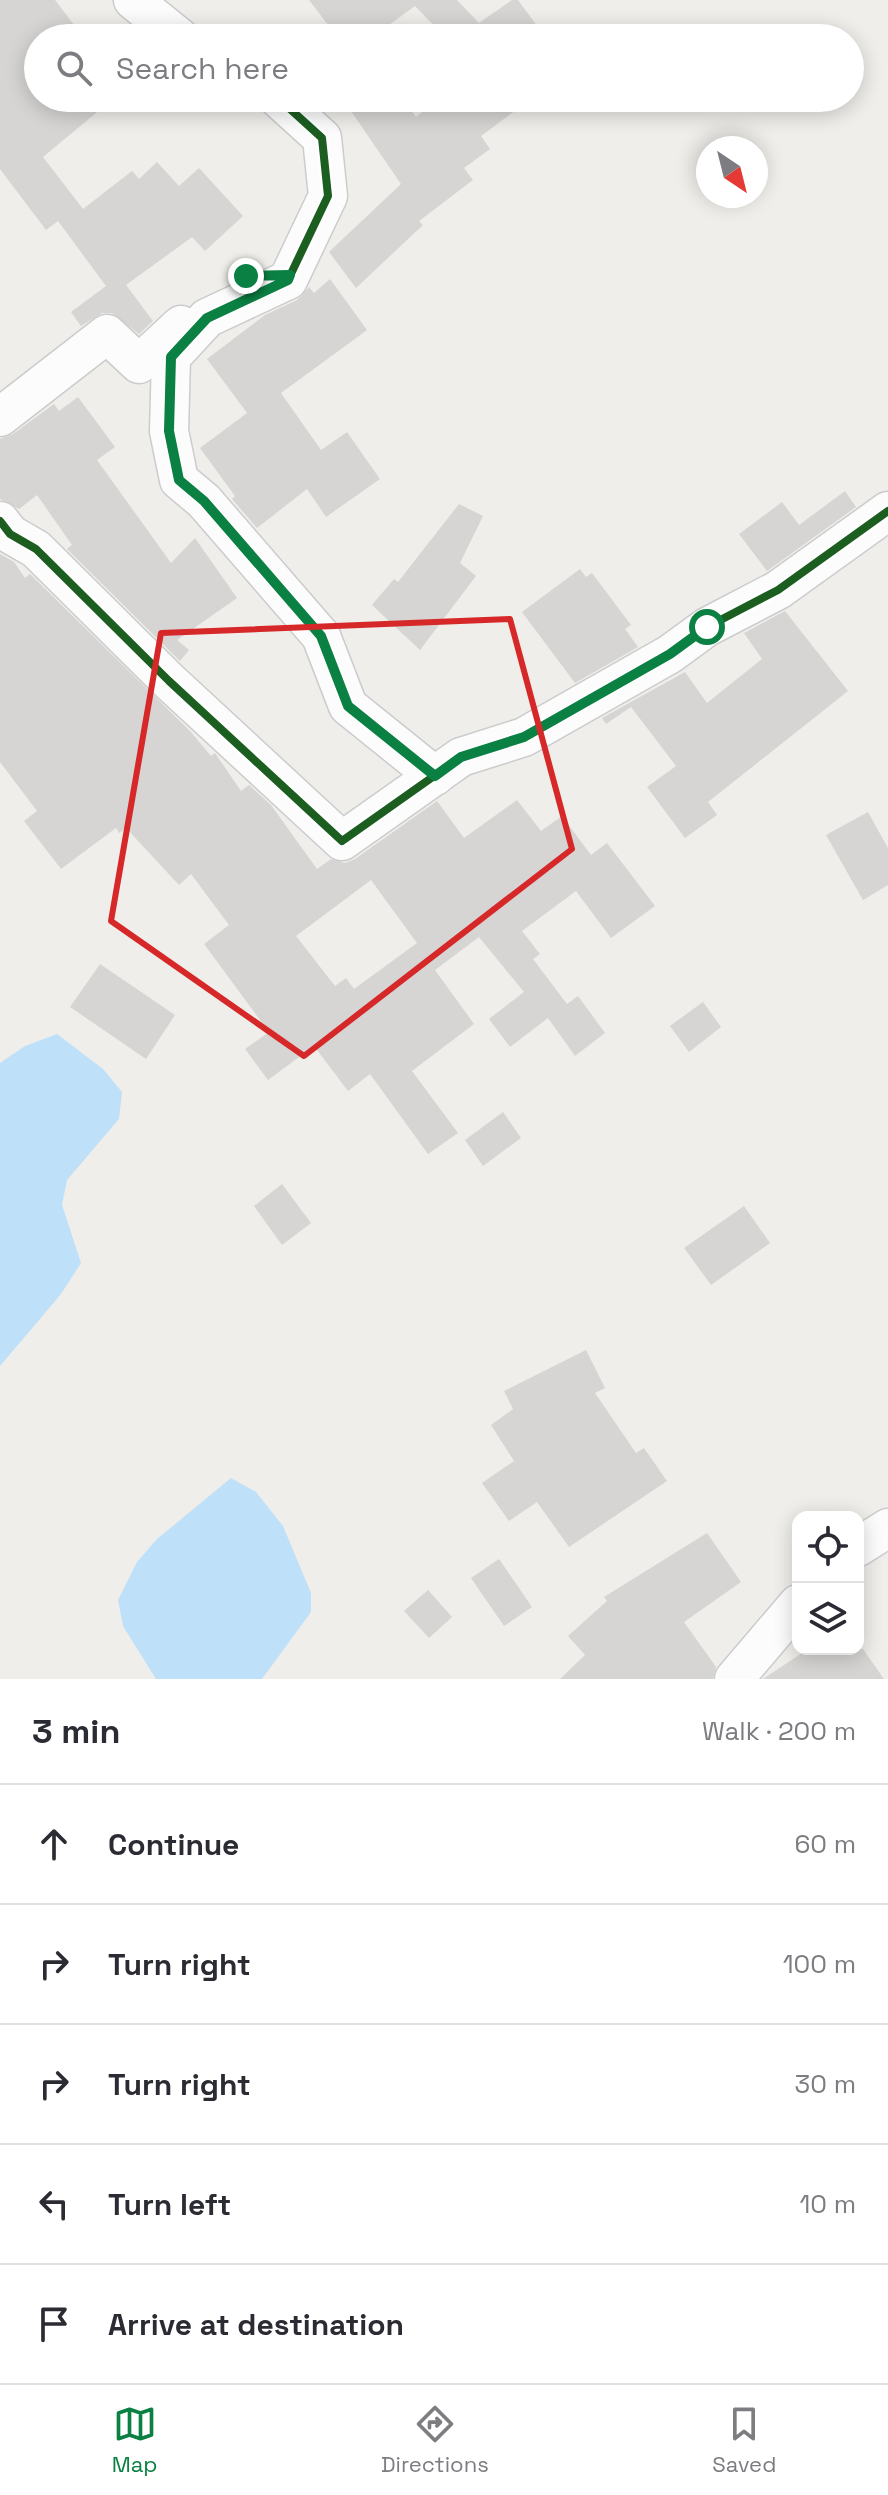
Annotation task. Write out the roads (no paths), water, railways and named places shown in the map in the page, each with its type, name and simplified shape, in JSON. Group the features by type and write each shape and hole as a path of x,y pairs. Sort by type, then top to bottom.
{"street":[{"path":"133,0 163,24"},
{"path":"293,112 322,138 328,196 288,280 207,318 171,357 169,431 179,480 204,501 321,636 348,706 435,776"},
{"path":"0,417 107,334 139,364 205,302 246,276 290,275"},
{"path":"0,521 10,534 36,549 169,681 342,841 461,757 524,737 670,654 707,627 812,567 888,511"},
{"path":"864,1543 888,1528"},
{"path":"734,1679 792,1611"}],"water":[{"path":"57,1034 103,1069 122,1092 119,1119 67,1180 62,1205 81,1263 61,1294 0,1366 0,1063 25,1046"},
{"path":"231,1478 256,1492 283,1526 311,1593 311,1612 262,1679 156,1679 123,1626 118,1600 137,1562 157,1539"}]}
